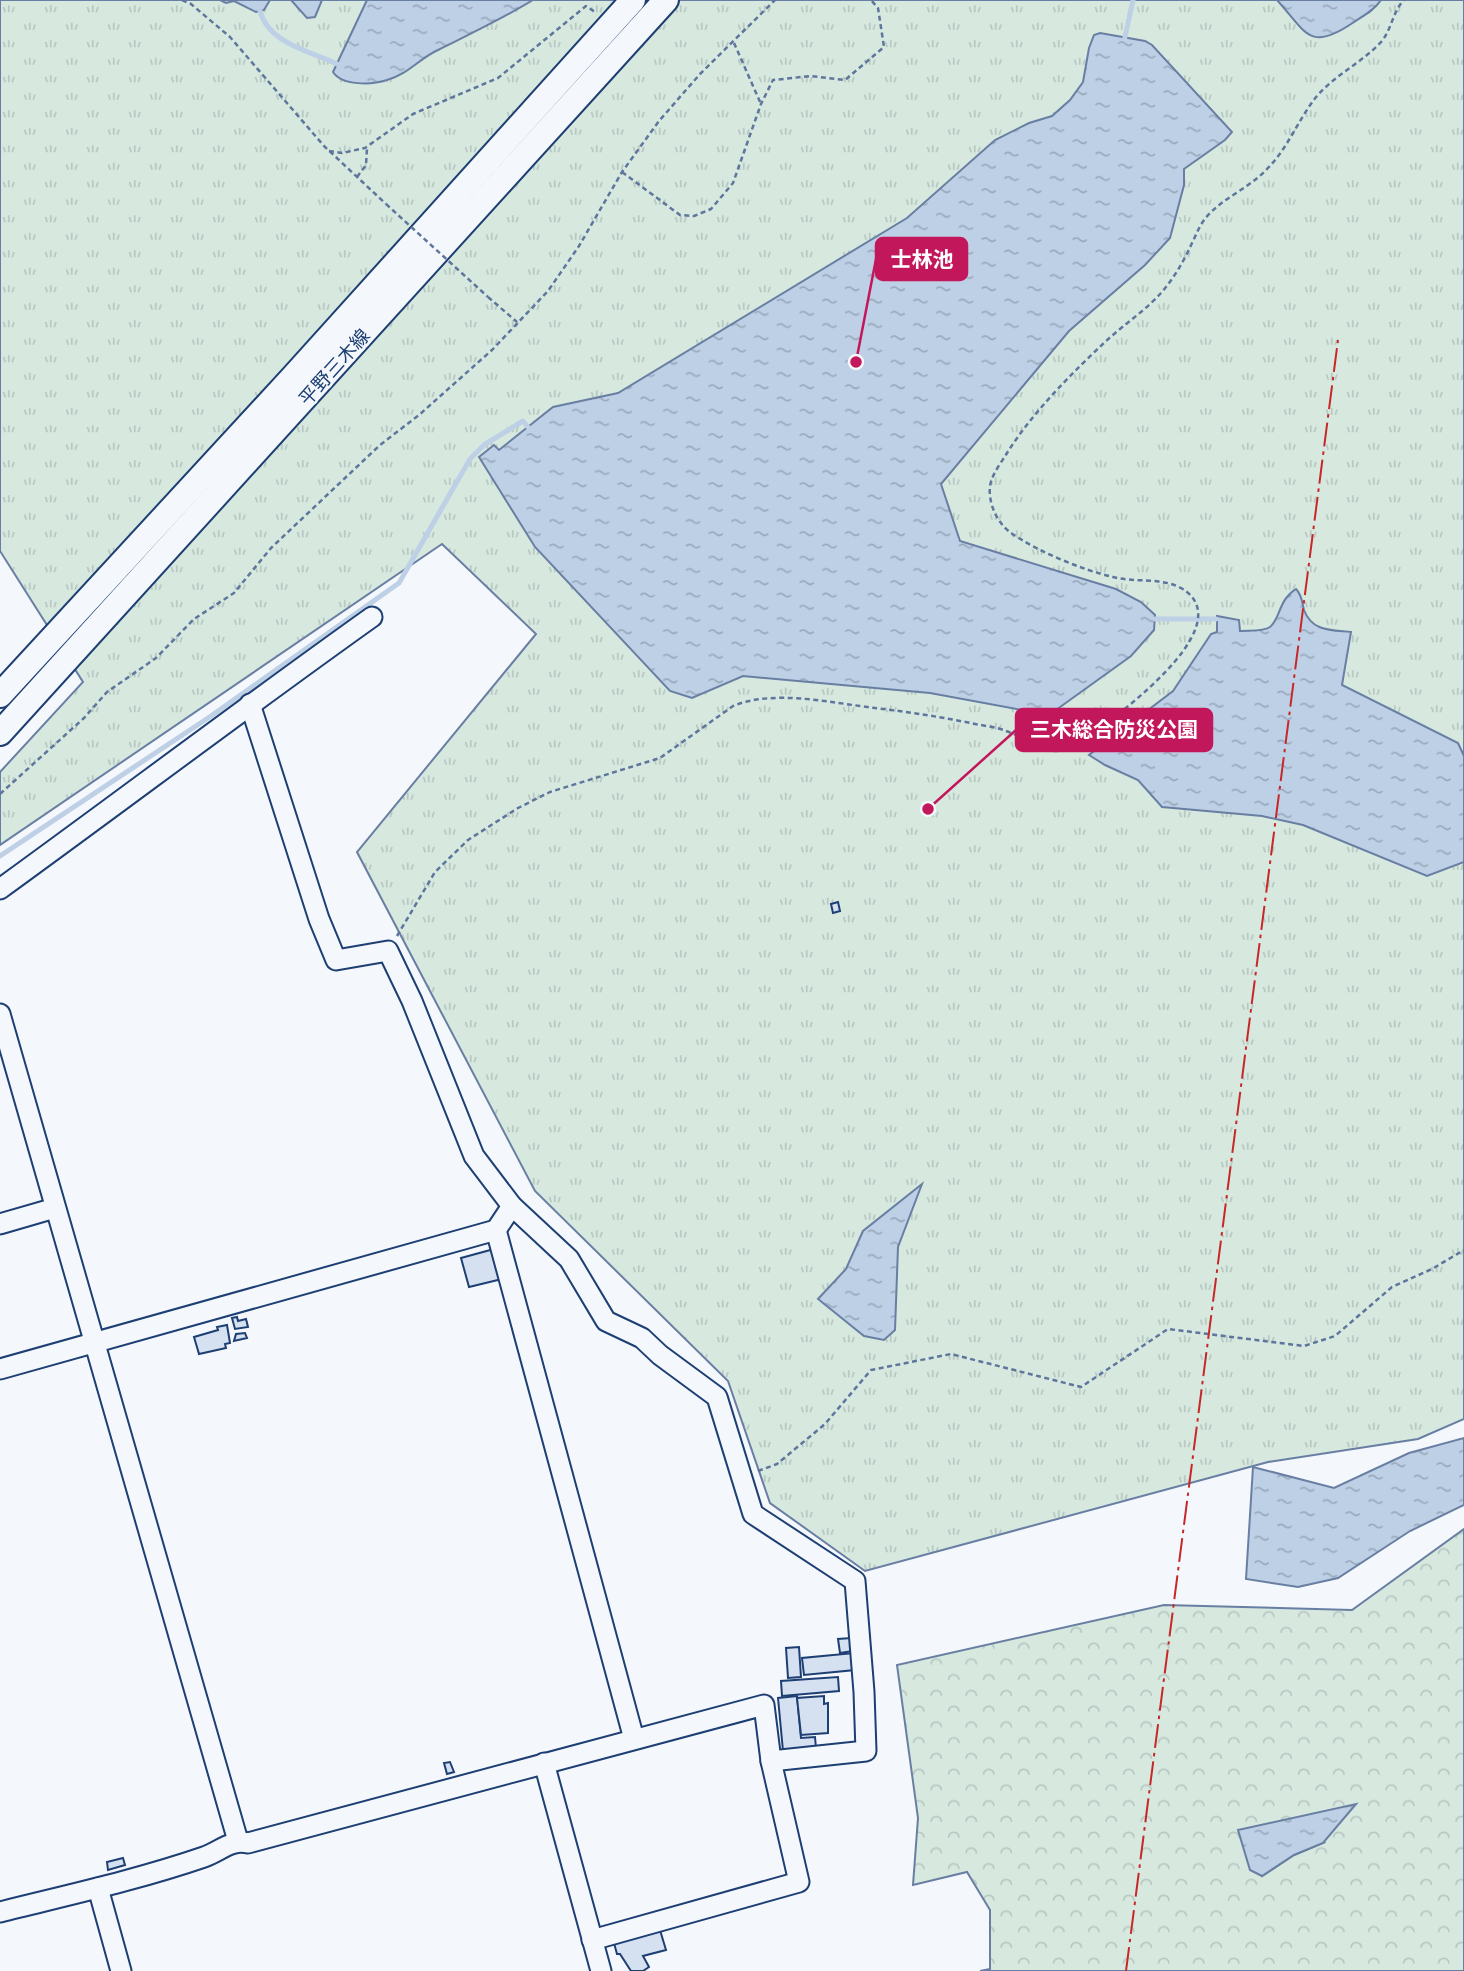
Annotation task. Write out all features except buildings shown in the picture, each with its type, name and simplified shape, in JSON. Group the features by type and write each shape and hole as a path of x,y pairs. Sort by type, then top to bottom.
{"main road":[{"name":"平野三木線","path":"0,695 294,376 634,0"},
{"name":"平野三木線","path":"0,733 666,0"}],"street":[{"path":"0,889 372,617"},
{"path":"250,704 318,919 336,960 388,951 412,1001 474,1156 512,1206 569,1259 606,1321 642,1338 660,1355 717,1397 753,1514 855,1581 866,1751 771,1761"},
{"path":"0,1014 238,1841"},
{"path":"0,1369 496,1230 512,1206"},
{"path":"0,1224 55,1208"},
{"path":"496,1230 634,1739"},
{"path":"0,1912 206,1857 238,1841 248,1843 764,1705 771,1761 799,1882 592,1940"},
{"path":"544,1763 601,1971"},
{"path":"98,1888 121,1971"}],"path":[{"path":"182,0 191,4 230,37 329,151 517,322"},
{"path":"0,794 84,718 107,692 156,658 194,619 234,593 271,548 380,446 492,350 548,291 579,246 622,172 659,121 700,74 775,0"},
{"path":"622,172 680,215 694,216 711,209 733,183 761,104 774,80 811,76 845,80 884,47 878,8 871,0"},
{"path":"388,951 435,872 468,840 518,808 550,792 660,758 742,702 775,699 828,700 927,714 1006,730 1044,750 1063,751 1080,743 1154,685 1173,664 1198,623 1200,616 1195,602 1182,589 1159,581 1122,579 1099,573 1009,532 991,503 992,480 1017,438 1052,397 1093,354 1147,307 1170,282 1205,219 1268,169 1284,150 1321,91 1382,41 1398,6 1404,0"},
{"path":"329,151 345,152 368,146 413,114 498,78 586,6 612,24"},
{"path":"733,42 761,104"},
{"path":"357,177 366,165 368,146"},
{"path":"742,1477 777,1464 825,1424 871,1370 951,1354 1081,1387 1168,1329 1304,1346 1335,1336 1385,1296 1392,1287 1432,1269 1464,1250"}],"green space":[{"path":"0,0 1464,0 1464,1419 1418,1439 1268,1462 865,1571 770,1503 728,1381 535,1191 357,852 536,634 442,544 0,845 0,772 83,682 0,551"},
{"path":"1464,1529 1464,1971 980,1971 990,1969 990,1910 967,1872 913,1885 918,1818 897,1665 1164,1605 1352,1610","holes":["1239,1830 1323,1843 1294,1855 1262,1876"]}],"water":[{"path":"220,0 270,0 264,10 256,12 234,1 226,3"},
{"path":"291,0 322,0 315,17 307,18"},
{"path":"367,0 533,0 431,53 394,78 374,83 350,82 337,77 333,72"},
{"path":"1277,0 1381,0 1367,14 1337,32 1326,37 1317,37 1302,29"},
{"path":"1100,33 1145,41 1152,45 1232,132 1184,169 1184,185 1170,238 1145,265 1069,331 941,484 960,541 1116,589 1141,602 1155,615 1154,630 1131,656 1049,715 930,693 743,676 692,698 670,691 535,547 479,457 494,445 499,450 553,407 618,393 907,218 995,140 1029,123 1052,116 1070,100 1083,82 1094,35"},
{"path":"1296,589 1301,596 1304,610 1317,626 1351,632 1342,685 1458,743 1464,756 1464,862 1427,876 1303,825 1262,816 1162,807 1138,780 1089,755 1173,691 1211,634 1217,632 1217,616 1239,620 1240,631 1267,629 1274,623 1286,598"},
{"path":"922,1184 898,1247 895,1330 884,1340 864,1336 818,1299 846,1269 863,1231"},
{"path":"1464,1438 1464,1505 1410,1531 1338,1578 1298,1587 1246,1579 1253,1467 1334,1488 1409,1453"},
{"path":"1356,1804 1323,1843 1294,1855 1262,1876 1250,1870 1238,1830"}],"waterway":[{"path":"1125,37 1133,0"},
{"path":"260,11 265,22 281,39 337,64"},
{"path":"0,856 211,716 399,583 470,459 484,445 523,421 528,427"},
{"path":"1155,619 1216,619"}],"power":[{"path":"1126,1971 1338,340"}],"place":[{"name":"士林池","path":"856,362"},
{"name":"三木総合防災公園","path":"928,809"}]}
